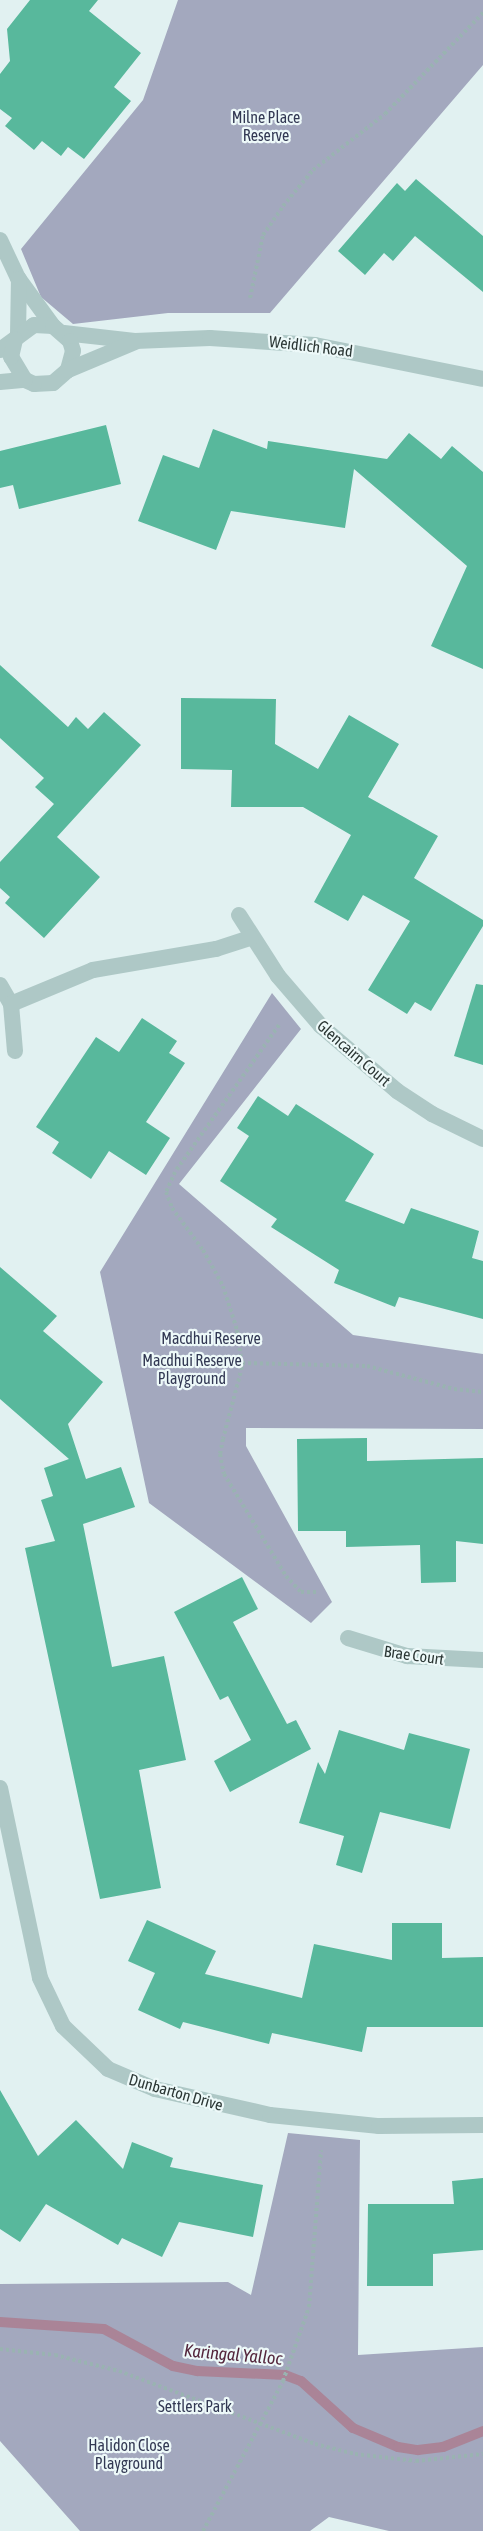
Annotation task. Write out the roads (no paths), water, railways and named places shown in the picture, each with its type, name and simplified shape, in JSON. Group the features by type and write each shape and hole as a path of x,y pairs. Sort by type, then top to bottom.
{"street":[{"path":"0,240 18,278 73,351 68,370 53,383 34,384 25,380 13,366 17,337 18,278"},
{"path":"0,350 34,325 58,329"},
{"name":"Weidlich Road","path":"58,329 135,341 210,338 305,344 483,379"},
{"name":"Weidlich Road","path":"68,370 135,341"},
{"path":"0,381 25,380"},
{"name":"Glencairn Court","path":"239,915 250,938 299,1003 377,1075 432,1114 483,1139"},
{"path":"11,1004 93,970 191,955 250,938"},
{"path":"0,985 11,1004 15,1050"},
{"name":"Brae Court","path":"348,1638 407,1656 483,1660"},
{"name":"Dunbarton Drive","path":"0,1788 40,1978 63,2026 86,2052 108,2068 155,2089 270,2115 379,2126 483,2125"}],"waterway":[{"name":"Karingal Yalloc","path":"0,2322 104,2329 173,2366 197,2371 285,2375 301,2381 353,2428 398,2447 418,2450 443,2447 483,2431"}],"park label":[{"name":"Milne Place Reserve","path":"266,126"},
{"name":"Macdhui Reserve","path":"211,1338"},
{"name":"Macdhui Reserve Playground","path":"192,1369"},
{"name":"Settlers Park","path":"195,2406"},
{"name":"Halidon Close Playground","path":"129,2454"}]}
